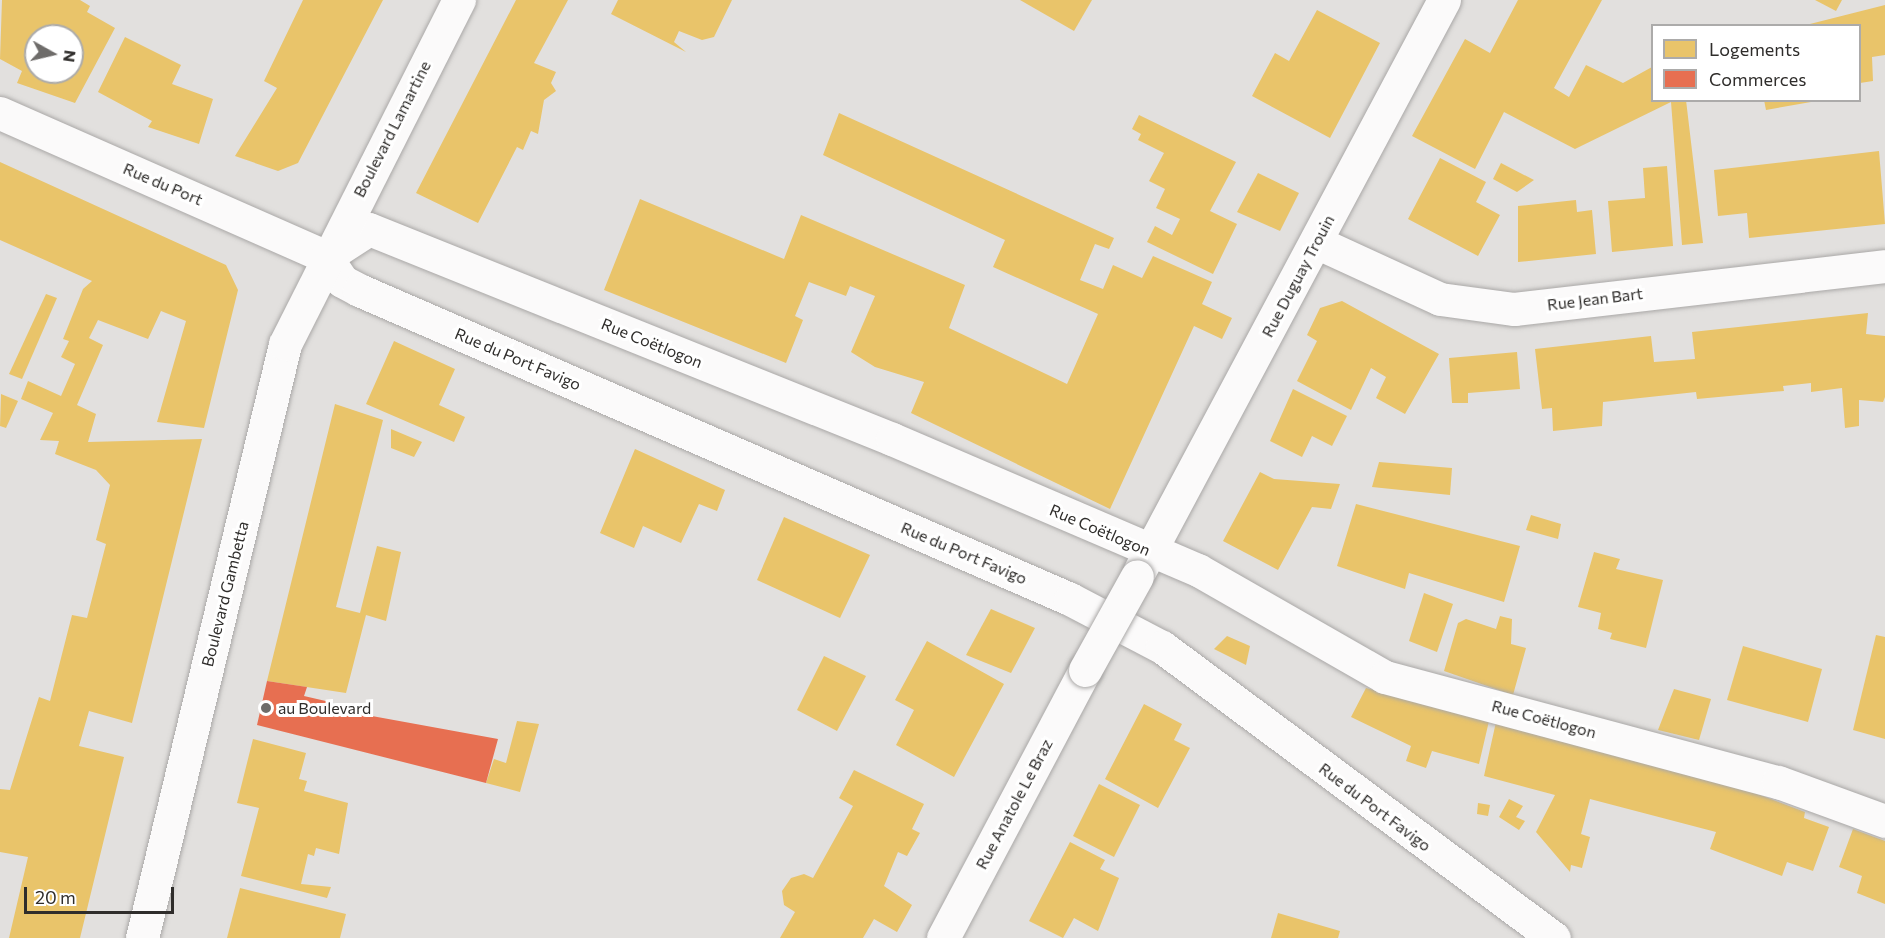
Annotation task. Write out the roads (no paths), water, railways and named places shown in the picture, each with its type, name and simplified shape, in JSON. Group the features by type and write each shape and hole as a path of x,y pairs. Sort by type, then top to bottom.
{"street":[{"name":"Boulevard Lamartine","path":"326,257 459,0"},
{"name":"Rue Duguay Trouin","path":"1085,670 1144,564 1444,0"},
{"name":"Rue du Port","path":"0,114 326,257"},
{"name":"Rue Coëtlogon","path":"326,257 369,229 892,439 1144,564 1198,570 1385,677 1778,782 1885,821"},
{"name":"Rue Jean Bart","path":"1316,242 1440,299 1514,309 1885,266"},
{"name":"Boulevard Gambetta","path":"142,938 285,344 326,257"},
{"name":"Rue du Port Favigo","path":"326,257 342,281 359,290 1070,599 1162,647 1220,684 1348,788 1554,938"},
{"name":"Rue Anatole Le Braz","path":"943,938 1085,670"}],"place":[{"name":"au Boulevard","path":"266,708"}]}
